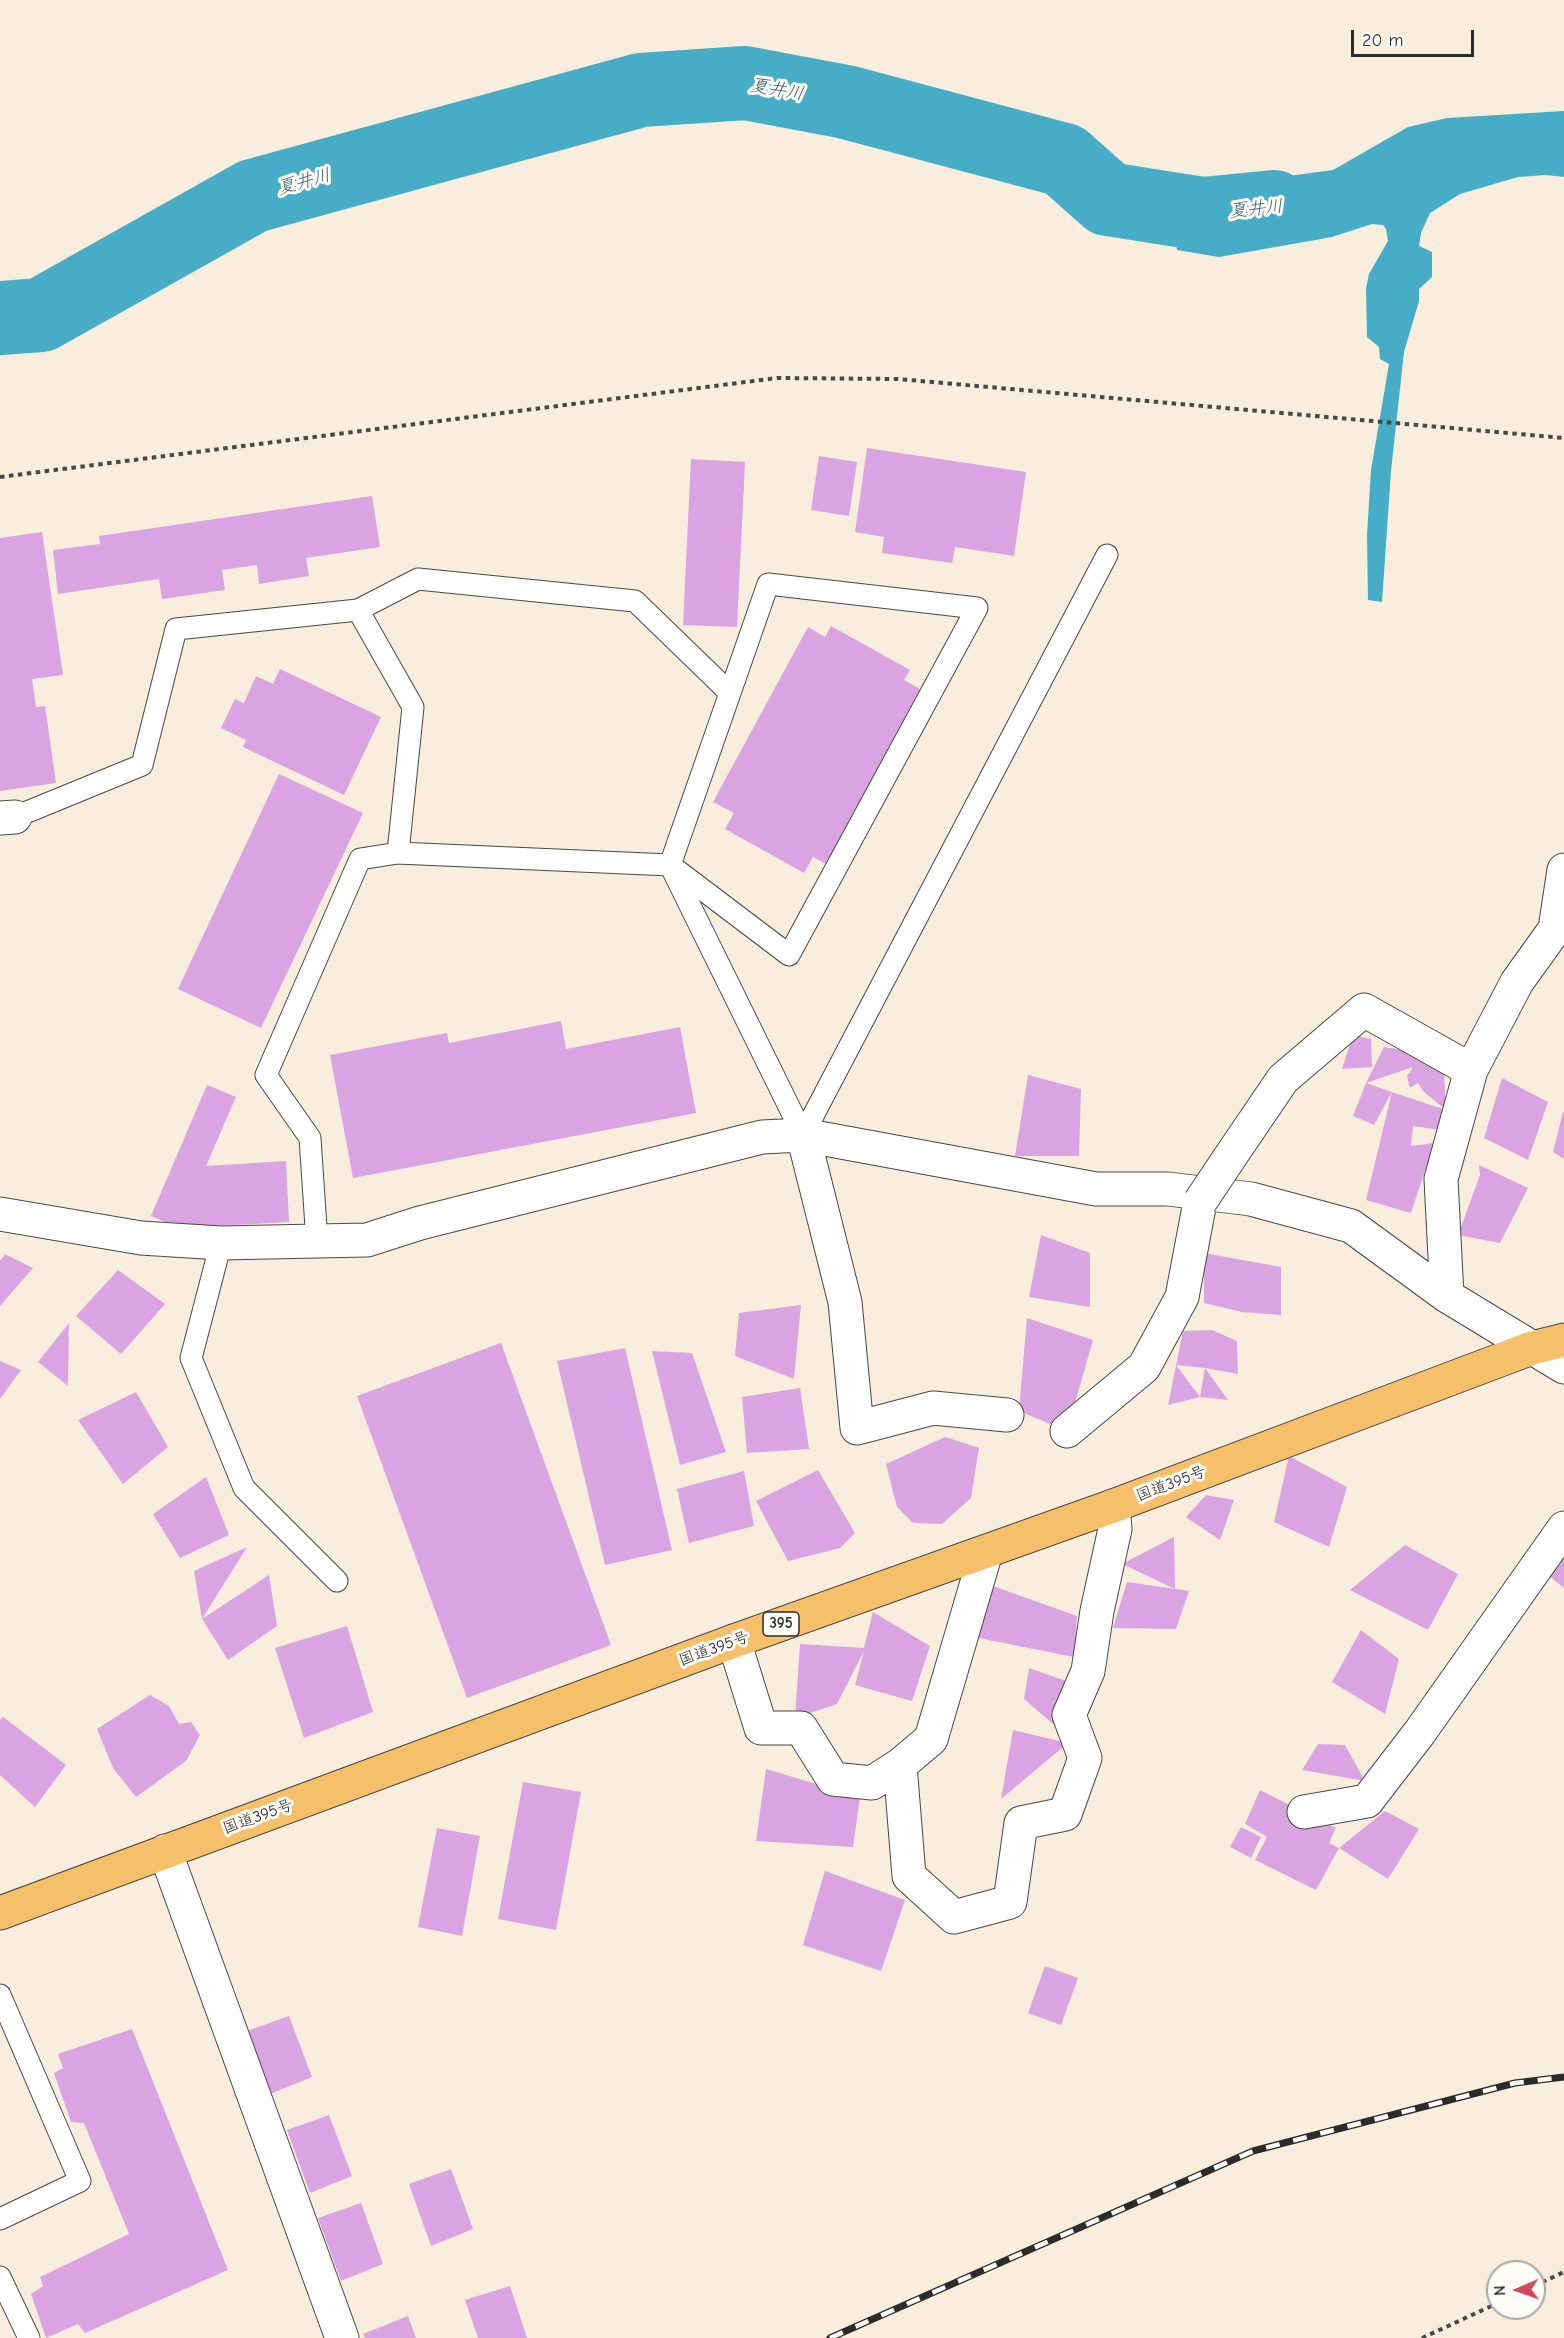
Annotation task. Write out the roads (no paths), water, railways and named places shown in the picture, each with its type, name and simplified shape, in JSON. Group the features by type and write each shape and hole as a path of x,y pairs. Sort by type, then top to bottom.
{"highway":[{"name":"国道395号","path":"0,1913 734,1641 1113,1506 1532,1348 1564,1340"}],"street":[{"path":"1447,1296 1441,1179 1471,1070 1517,982 1559,932 1564,870"},
{"path":"1067,1431 1144,1367 1182,1297 1200,1202 1283,1079 1364,1010 1471,1070"},
{"path":"803,1136 845,1302 857,1428 933,1408 1007,1415"},
{"path":"0,1214 141,1238 222,1243 367,1240 420,1223 762,1137 803,1136 1096,1189 1168,1190 1251,1199 1351,1226 1447,1296 1564,1367"},
{"path":"900,1765 909,1876 954,1917 1010,1902 1021,1823 1065,1814 1085,1758 1069,1715 1088,1671 1097,1611 1115,1529 1113,1506"},
{"path":"1304,1812 1367,1801 1420,1732 1564,1528"},
{"path":"734,1641 761,1728 801,1728 833,1779 872,1783 900,1765 931,1739 986,1552"},
{"path":"165,1851 342,2338"}],"lane":[{"path":"803,1136 1107,555"},
{"path":"7,817 142,765 176,629 358,610 418,579 635,601 730,693"},
{"path":"317,1242 310,1138 266,1075 360,859 398,853 670,865 789,955 977,608 768,584 670,865 803,1136"},
{"path":"358,610 412,707 398,853"},
{"path":"222,1243 191,1358 244,1488 338,1581"},
{"path":"0,1995 80,2181 0,2219"},
{"path":"0,2277 28,2338"}],"water":[{"path":"1564,111 1564,177 1546,175 1518,177 1460,194 1430,213 1421,233 1419,246 1432,252 1432,277 1419,289 1419,301 1404,352 1391,471 1382,602 1368,600 1367,535 1371,470 1389,364 1380,359 1379,347 1367,337 1366,288 1369,274 1388,241 1386,229 1383,225 1372,224 1332,237 1219,257 1177,250 1168,174 1204,182 1237,183 1333,170 1408,127 1447,118"}],"waterway":[{"name":"夏井川","path":"0,318 41,315 253,196 641,90 745,83 846,102 1064,160 1108,199 1203,214 1274,207"}],"railway":[{"path":"830,2338 1253,2151 1515,2083 1564,2077"}]}
